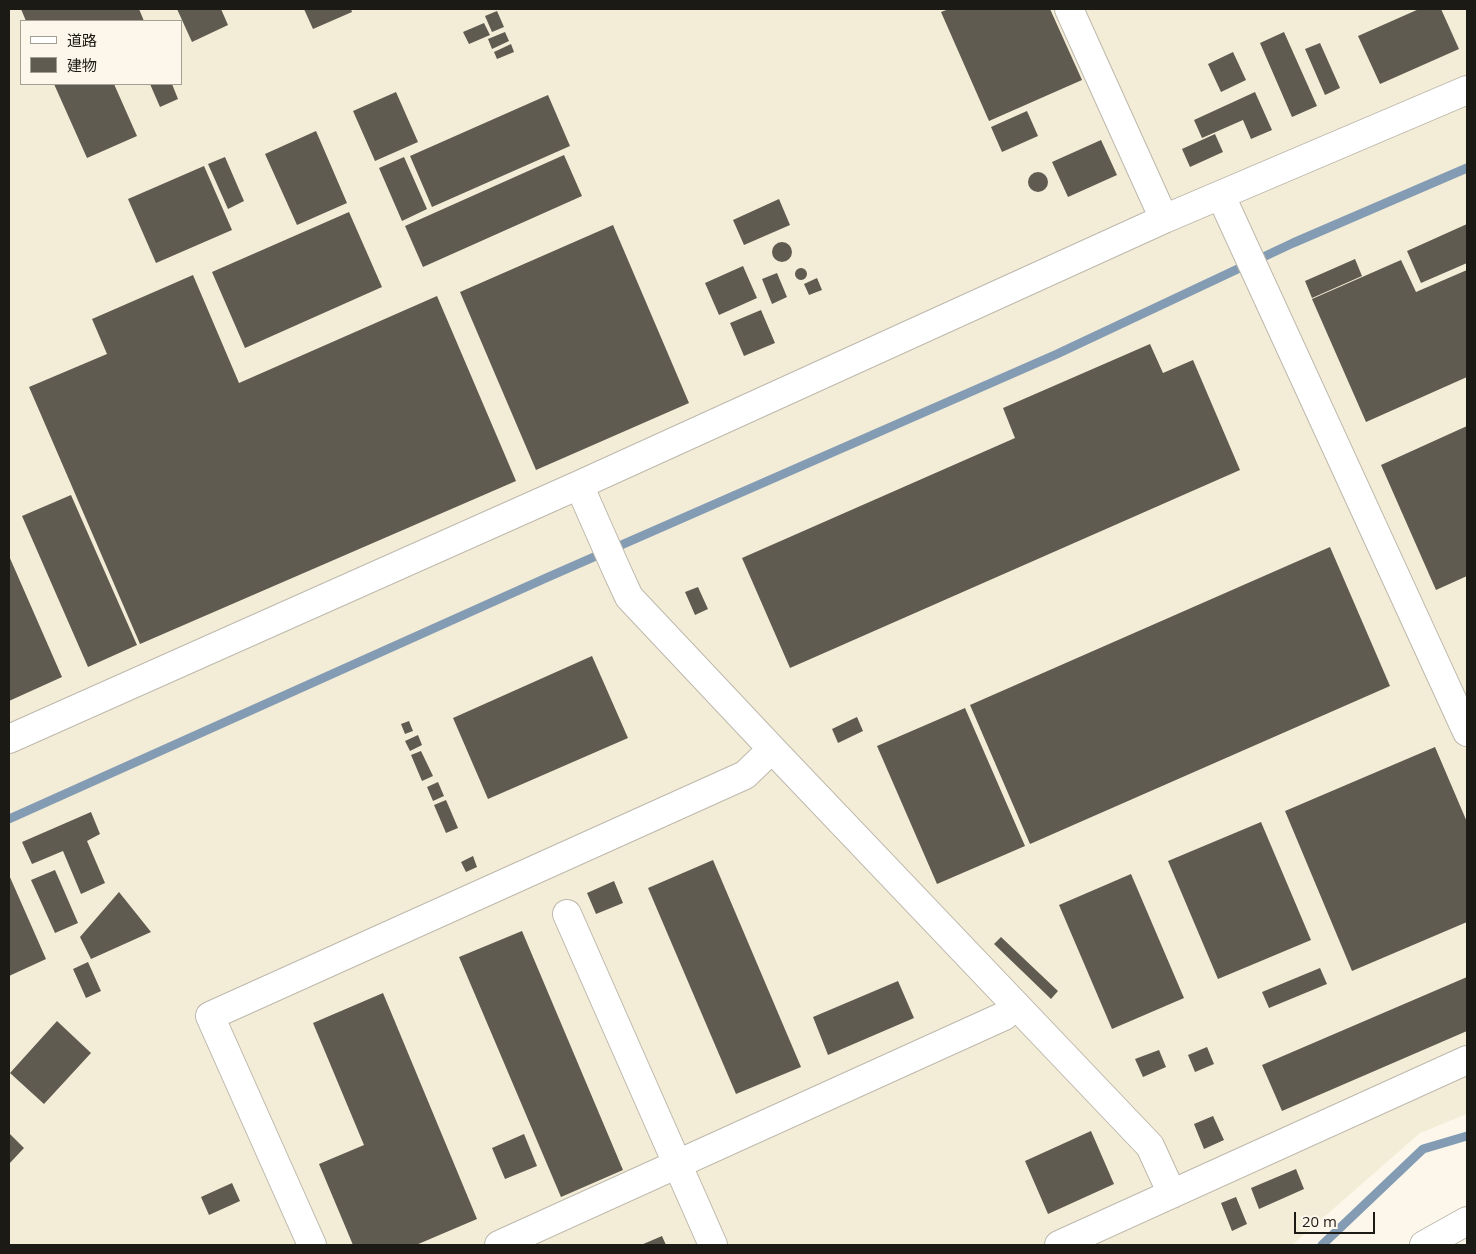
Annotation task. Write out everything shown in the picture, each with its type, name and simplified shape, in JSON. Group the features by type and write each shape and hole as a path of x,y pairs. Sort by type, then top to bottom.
{"street":[{"path":"1069,9 1164,219"},
{"path":"9,739 579,485 1164,219 1467,90"},
{"path":"1221,196 1467,732"},
{"path":"579,485 630,597 1150,1146 1172,1194"},
{"path":"312,1245 210,1016 745,775 772,749"},
{"path":"566,914 713,1245"},
{"path":"499,1245 1004,1016 1015,1004"},
{"path":"1059,1245 1467,1060"},
{"path":"1424,1245 1467,1221"}],"shaded area":[{"path":"9,9 1467,9 1467,1114 1420,1133 1292,1245 9,1245"}],"building":[{"path":"21,9 139,9 144,20 26,20"},
{"path":"177,9 221,9 228,25 192,42"},
{"path":"304,9 351,9 352,12 313,29"},
{"path":"949,9 1050,9 1082,80 989,121 941,12"},
{"path":"1419,9 1441,9 1459,49 1380,84 1358,36"},
{"path":"497,11 504,27 492,32 485,16"},
{"path":"484,23 490,35 469,44 463,32"},
{"path":"505,32 509,41 492,49 488,39"},
{"path":"1284,32 1317,106 1292,117 1260,43"},
{"path":"1320,43 1340,88 1325,95 1305,49"},
{"path":"511,44 514,52 497,59 494,52"},
{"path":"1233,52 1246,80 1221,92 1208,64"},
{"path":"54,85 114,85 137,136 87,158"},
{"path":"150,85 172,85 178,99 160,107"},
{"path":"396,92 418,142 375,161 353,111"},
{"path":"1255,92 1272,130 1251,139 1243,120 1202,138 1194,120"},
{"path":"548,95 570,146 432,207 410,156"},
{"path":"1027,111 1038,136 1002,152 991,127"},
{"path":"316,131 347,203 297,225 265,154"},
{"path":"1215,134 1223,152 1190,167 1182,149"},
{"path":"1101,140 1117,175 1068,197 1052,162"},
{"path":"564,155 582,196 423,267 405,226"},
{"path":"225,157 244,201 228,209 208,164"},
{"path":"404,157 427,209 402,221 379,168"},
{"path":"204,166 232,230 156,263 128,199"},
{"path":"1038,172 1045,175 1048,182 1045,189 1038,192 1031,189 1028,182 1031,175"},
{"path":"779,199 790,225 744,245 733,220"},
{"path":"349,212 382,287 245,348 212,272"},
{"path":"1467,224 1467,263 1421,283 1407,251"},
{"path":"613,225 689,403 536,470 460,292"},
{"path":"778,242 786,242 792,248 792,256 786,262 778,262 772,256 772,248"},
{"path":"1355,259 1362,276 1312,298 1305,281"},
{"path":"1401,260 1416,292 1467,270 1467,377 1366,422 1312,299"},
{"path":"743,266 757,298 719,315 705,283"},
{"path":"799,268 803,268 807,274 803,280 799,280 795,276 795,272"},
{"path":"777,273 787,297 772,304 762,279"},
{"path":"193,275 239,383 437,296 516,481 140,644 29,387 107,354 92,319"},
{"path":"817,278 822,290 809,295 804,284"},
{"path":"761,310 775,343 744,356 730,323"},
{"path":"1150,344 1163,373 1193,360 1240,470 790,668 742,558 1015,438 1003,408"},
{"path":"1467,426 1467,576 1436,590 1381,465"},
{"path":"71,495 137,645 88,667 22,516"},
{"path":"1330,547 1390,686 1030,844 970,705"},
{"path":"9,556 62,677 9,701"},
{"path":"698,587 708,609 695,615 685,592"},
{"path":"592,656 628,738 488,799 453,718"},
{"path":"965,708 1025,846 937,884 877,746"},
{"path":"857,717 863,731 838,743 832,729"},
{"path":"409,721 413,731 405,734 401,724"},
{"path":"418,735 422,745 410,751 405,741"},
{"path":"1435,747 1467,822 1467,922 1352,971 1285,811"},
{"path":"421,751 433,776 422,781 411,755"},
{"path":"438,782 444,796 433,801 427,787"},
{"path":"446,800 458,828 446,833 434,805"},
{"path":"91,812 100,834 87,841 105,883 81,894 63,851 32,864 22,842"},
{"path":"1261,822 1311,940 1218,979 1168,861"},
{"path":"473,856 477,867 466,872 461,862"},
{"path":"713,860 801,1067 736,1094 648,888"},
{"path":"55,870 78,923 55,933 31,880"},
{"path":"1131,874 1184,998 1112,1029 1059,905"},
{"path":"9,875 46,959 9,976"},
{"path":"614,881 623,903 596,914 587,893"},
{"path":"119,892 151,932 91,959 80,937"},
{"path":"522,931 623,1170 561,1197 459,957"},
{"path":"1001,937 1058,991 1051,999 994,944"},
{"path":"88,962 101,991 86,998 73,969"},
{"path":"1320,968 1327,984 1269,1008 1262,992"},
{"path":"1467,977 1467,1031 1282,1111 1262,1065"},
{"path":"898,981 914,1018 828,1055 813,1017"},
{"path":"383,993 477,1219 416,1245 353,1245 319,1164 364,1145 313,1023"},
{"path":"57,1021 91,1053 44,1104 10,1073"},
{"path":"1207,1047 1214,1064 1195,1072 1188,1055"},
{"path":"1159,1050 1166,1067 1143,1077 1135,1059"},
{"path":"1213,1116 1224,1140 1204,1149 1194,1124"},
{"path":"1091,1131 1114,1184 1048,1214 1025,1161"},
{"path":"9,1133 24,1148 9,1164"},
{"path":"524,1134 537,1166 505,1179 492,1148"},
{"path":"1296,1169 1304,1189 1259,1209 1251,1188"},
{"path":"232,1183 240,1201 209,1215 201,1197"},
{"path":"1236,1197 1247,1224 1232,1231 1221,1203"},
{"path":"662,1236 666,1245 641,1245"}],"waterway":[{"path":"9,819 546,578 1057,354 1293,243 1467,168"},
{"path":"1322,1245 1423,1149 1467,1136"}]}
